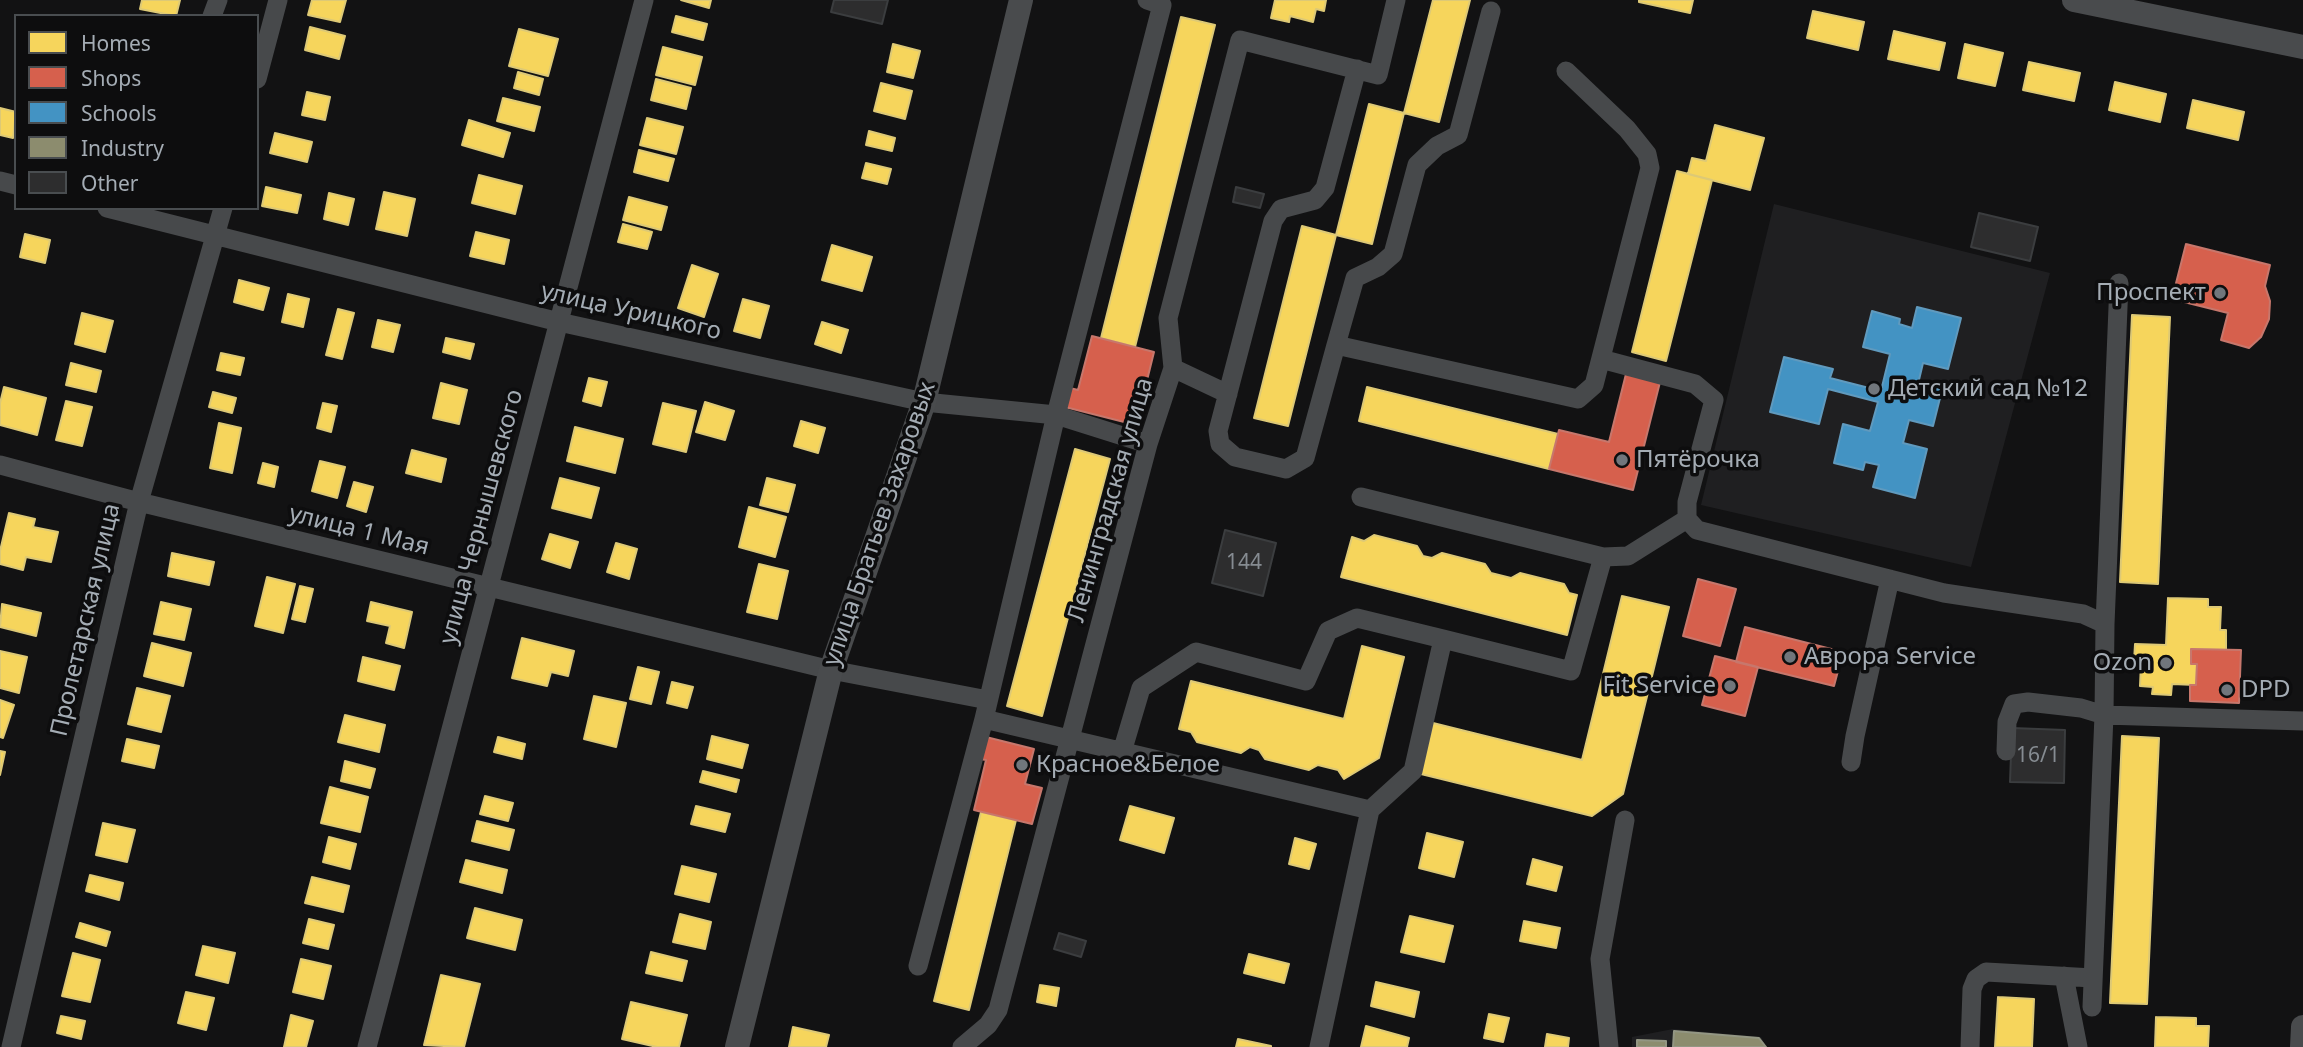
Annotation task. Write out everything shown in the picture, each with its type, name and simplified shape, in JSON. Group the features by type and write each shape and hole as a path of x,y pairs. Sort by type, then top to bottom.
{"main road":[{"name":"улица Братьев Захаровых","path":"737,1047 831,670 924,402 1021,0"},
{"path":"2074,0 2303,47"},
{"path":"2302,1047 2303,1027"}],"street":[{"path":"259,71 278,0"},
{"name":"улица Чернышевского","path":"368,1047 644,0"},
{"path":"918,966 986,710 1056,415 1162,5 1147,0"},
{"name":"Ленинградская улица","path":"962,1047 988,1025 998,1010 1148,444 1173,368 1168,318 1240,40 1378,75 1396,0"},
{"path":"1357,69 1325,188 1315,200 1281,209 1273,221 1219,430 1220,444 1235,457 1286,469 1305,458 1355,278 1378,267 1393,254 1417,165 1437,146 1458,135 1491,11"},
{"path":"1336,345 1578,399 1594,385 1650,168 1647,154 1627,129 1566,71"},
{"name":"улица Урицкого","path":"122,210 159,215 215,236 559,322 924,402 1056,415 1148,444"},
{"name":"Пролетарская улица","path":"11,1047 139,502 222,210"},
{"path":"2092,1007 2119,283"},
{"path":"1601,359 1695,384 1714,400 1687,502 1687,519 1697,530 1944,593 2083,614 2105,624"},
{"path":"1173,368 1228,394"},
{"name":"улица 1 Мая","path":"0,465 139,502 831,670 986,710 1071,741 1370,810"},
{"path":"1361,496 1603,557 1628,556 1687,519"},
{"path":"1122,752 1142,688 1196,652 1306,681 1328,631 1357,618 1571,671 1603,557"},
{"path":"1852,762 1854,736 1890,579"},
{"path":"1319,1047 1370,810 1413,771 1443,639"},
{"path":"2006,751 2007,722 2014,704 2028,702 2081,708 2104,715 2303,721"},
{"path":"1609,1047 1600,959 1625,820"},
{"path":"1970,1047 1972,989 1976,979 1986,971 2094,978"},
{"path":"2064,976 2078,1047"}],"shaded area":[{"name":"Детский сад №12","path":"1774,204 2050,273 1971,567 1701,505"},
{"path":"1673,1029 1761,1037 1766,1047 1632,1047 1632,1037"}],"building: Homes":[{"path":"142,0 180,0 176,14 140,9"},
{"path":"312,0 346,0 340,22 308,15"},
{"path":"681,0 711,0 709,8"},
{"path":"1275,0 1326,0 1324,11 1316,9 1313,22 1290,16 1289,22 1271,18"},
{"path":"1433,0 1470,0 1439,122 1404,113"},
{"path":"1639,0 1693,0 1690,13"},
{"path":"1813,11 1864,22 1858,50 1807,38"},
{"path":"676,16 707,24 703,40 672,32"},
{"path":"1181,17 1215,25 1135,347 1101,338"},
{"path":"310,27 345,36 339,59 305,50"},
{"path":"519,29 558,39 548,76 509,66"},
{"path":"1894,31 1945,43 1939,70 1888,59"},
{"path":"893,44 920,51 913,78 887,72"},
{"path":"1965,44 2003,53 1995,86 1958,78"},
{"path":"663,47 702,57 695,85 656,75"},
{"path":"2029,62 2080,73 2074,101 2023,90"},
{"path":"518,72 543,79 539,95 514,88"},
{"path":"656,79 691,88 686,109 651,100"},
{"path":"2115,82 2166,94 2160,122 2109,110"},
{"path":"881,83 912,91 905,119 874,111"},
{"path":"307,92 330,97 325,120 302,115"},
{"path":"503,98 540,107 534,131 497,121"},
{"path":"2193,100 2244,112 2238,140 2187,128"},
{"path":"1369,104 1404,113 1372,244 1336,235"},
{"path":"0,108 14,112 13,138 0,135"},
{"path":"647,118 683,127 676,154 640,145"},
{"path":"469,120 510,133 503,157 462,145"},
{"path":"1715,125 1764,138 1750,190 1688,174 1692,158 1706,161"},
{"path":"869,131 895,138 892,151 866,145"},
{"path":"275,133 312,142 307,162 270,153"},
{"path":"639,150 674,159 668,181 634,172"},
{"path":"866,163 891,169 887,184 862,178"},
{"path":"1677,171 1712,180 1666,361 1632,352"},
{"path":"479,175 522,186 515,214 472,203"},
{"path":"266,187 301,195 297,213 262,206"},
{"path":"384,192 415,199 407,236 376,229"},
{"path":"329,193 354,199 348,225 324,219"},
{"path":"629,197 667,207 661,230 623,220"},
{"path":"623,224 652,232 647,249 618,242"},
{"path":"1302,226 1336,235 1288,426 1254,418"},
{"path":"476,232 509,240 504,264 470,256"},
{"path":"25,234 50,240 45,263 20,257"},
{"path":"832,245 872,257 862,291 822,280"},
{"path":"692,265 718,274 704,317 678,308"},
{"path":"239,280 269,288 263,310 234,302"},
{"path":"288,294 309,299 303,327 282,322"},
{"path":"743,299 769,306 760,338 734,331"},
{"path":"338,309 354,313 342,359 326,355"},
{"path":"82,313 113,321 105,352 75,344"},
{"path":"2132,315 2170,317 2158,584 2120,582"},
{"path":"378,320 400,325 393,352 372,347"},
{"path":"822,322 848,330 841,353 815,344"},
{"path":"446,338 474,344 470,359 443,352"},
{"path":"221,353 244,358 240,375 217,370"},
{"path":"71,363 101,371 96,392 66,385"},
{"path":"589,378 607,382 601,406 583,401"},
{"path":"441,383 467,390 459,424 433,418"},
{"path":"4,387 46,398 37,435 0,425 0,403"},
{"path":"1367,387 1558,434 1549,469 1359,421"},
{"path":"213,392 236,398 232,413 209,407"},
{"path":"66,401 92,407 82,446 56,440"},
{"path":"705,402 734,411 725,440 696,432"},
{"path":"323,403 337,406 331,432 317,428"},
{"path":"663,403 696,411 686,452 653,444"},
{"path":"801,421 825,428 818,453 794,446"},
{"path":"219,423 241,428 232,473 210,468"},
{"path":"575,427 623,439 615,473 567,461"},
{"path":"1075,449 1110,459 1042,716 1007,706"},
{"path":"412,450 446,459 441,482 406,473"},
{"path":"320,461 345,467 337,498 312,491"},
{"path":"263,463 278,467 274,487 258,483"},
{"path":"560,478 599,488 591,518 552,508"},
{"path":"767,478 795,485 788,512 760,505"},
{"path":"354,482 373,487 366,512 347,506"},
{"path":"749,507 786,517 775,557 739,547"},
{"path":"9,513 35,519 33,527 58,532 51,562 26,557 23,570 0,564 0,551"},
{"path":"550,534 578,542 570,568 542,559"},
{"path":"1374,535 1417,546 1423,556 1432,558 1442,553 1485,564 1491,573 1511,578 1520,573 1564,584 1569,593 1577,595 1567,635 1341,577 1352,537 1364,541"},
{"path":"616,543 637,549 629,579 607,572"},
{"path":"172,553 214,562 209,585 168,576"},
{"path":"759,564 788,571 777,619 747,612"},
{"path":"267,577 295,584 283,633 255,626"},
{"path":"300,586 313,589 305,622 292,619"},
{"path":"1622,596 1669,607 1623,794 1592,816 1421,774 1433,723 1582,760"},
{"path":"2168,598 2208,599 2208,607 2221,607 2220,630 2226,630 2226,650 2191,649 2191,664 2197,664 2196,685 2172,684 2171,695 2152,694 2153,687 2140,686 2141,663 2134,662 2135,644 2166,645"},
{"path":"161,602 191,609 184,640 154,634"},
{"path":"371,602 412,612 404,648 386,643 390,626 367,621"},
{"path":"2,604 41,613 36,636 0,627"},
{"path":"522,638 574,651 568,676 551,672 547,686 512,678"},
{"path":"152,643 191,653 183,686 144,676"},
{"path":"1362,646 1404,657 1379,758 1344,779 1338,770 1318,765 1309,770 1265,759 1259,750 1250,747 1241,753 1197,742 1191,732 1179,729 1191,681 1344,719"},
{"path":"0,651 27,657 19,693 0,688"},
{"path":"363,657 400,666 394,690 358,681"},
{"path":"638,667 659,672 651,704 630,699"},
{"path":"672,682 693,687 687,708 667,703"},
{"path":"137,688 170,696 161,732 128,724"},
{"path":"594,696 626,703 616,747 584,739"},
{"path":"0,700 14,705 3,738 0,737"},
{"path":"345,715 385,725 379,752 338,742"},
{"path":"712,736 748,745 742,768 707,759"},
{"path":"2122,736 2159,738 2147,1004 2110,1003"},
{"path":"498,737 525,744 522,759 494,752"},
{"path":"127,739 159,746 154,768 122,761"},
{"path":"0,751 5,752 0,775"},
{"path":"345,761 375,769 370,788 341,781"},
{"path":"703,771 739,780 736,792 700,782"},
{"path":"330,787 368,797 360,832 321,823"},
{"path":"485,796 513,803 508,821 480,814"},
{"path":"696,806 730,814 725,832 691,824"},
{"path":"1130,806 1174,818 1164,853 1120,840"},
{"path":"981,812 1016,820 969,1010 934,1001"},
{"path":"477,821 514,830 509,850 472,841"},
{"path":"103,823 135,830 127,862 96,855"},
{"path":"1427,833 1463,842 1454,877 1419,868"},
{"path":"329,837 356,844 350,869 323,862"},
{"path":"1295,838 1316,844 1309,869 1289,864"},
{"path":"1533,859 1562,867 1556,891 1527,884"},
{"path":"466,860 507,870 502,893 460,882"},
{"path":"682,866 716,874 709,902 675,894"},
{"path":"90,875 123,883 119,900 86,891"},
{"path":"312,877 349,886 343,912 305,903"},
{"path":"475,908 522,920 515,950 467,938"},
{"path":"680,914 711,922 705,949 673,942"},
{"path":"1410,916 1453,926 1444,962 1401,952"},
{"path":"309,919 334,925 328,949 303,943"},
{"path":"1524,921 1560,928 1556,948 1520,941"},
{"path":"80,923 110,932 106,946 76,937"},
{"path":"203,946 235,953 228,983 196,975"},
{"path":"651,952 687,961 682,981 646,973"},
{"path":"73,953 100,960 90,1002 62,996"},
{"path":"1249,954 1289,964 1284,983 1244,973"},
{"path":"301,959 331,966 323,999 293,992"},
{"path":"441,975 480,984 464,1047 424,1045"},
{"path":"1376,982 1419,992 1414,1017 1371,1006"},
{"path":"1040,985 1059,988 1056,1006 1037,1002"},
{"path":"186,992 214,998 206,1030 178,1023"},
{"path":"1998,997 2034,999 2032,1047 1995,1047"},
{"path":"631,1002 687,1015 679,1047 657,1047 622,1039"},
{"path":"1489,1014 1509,1018 1503,1042 1484,1038"},
{"path":"291,1015 313,1021 306,1047 284,1047"},
{"path":"61,1016 85,1021 81,1039 57,1033"},
{"path":"2156,1017 2196,1018 2196,1026 2209,1026 2208,1047 2155,1047"},
{"path":"1366,1026 1409,1038 1407,1047 1361,1047"},
{"path":"793,1027 829,1035 826,1047 789,1047"},
{"path":"1547,1034 1569,1038 1568,1047 1545,1047"},
{"path":"1238,1039 1271,1046 1271,1047 1236,1047"}],"building: Shops":[{"name":"Проспект","path":"2186,244 2270,265 2265,286 2270,301 2269,319 2261,337 2249,348 2221,340 2228,313 2172,299"},
{"path":"1092,336 1154,352 1136,425 1065,407 1070,388 1078,390"},
{"path":"1626,374 1660,382 1633,490 1549,469 1559,430 1609,442"},
{"path":"1698,579 1736,589 1720,646 1683,636"},
{"name":"Аврора Service","path":"1745,627 1843,652 1834,686 1736,662"},
{"path":"2191,649 2241,650 2239,703 2190,701 2190,685 2196,685 2197,664 2191,664"},
{"name":"Fit Service","path":"1715,656 1758,667 1745,716 1702,705"},
{"path":"986,737 1034,749 1025,784 1042,788 1032,824 974,810 986,760 980,759"}],"building: Schools":[{"path":"1917,307 1961,318 1948,369 1923,363 1918,384 1942,390 1933,426 1909,420 1903,443 1927,449 1915,498 1873,487 1879,465 1865,462 1863,470 1834,463 1843,424 1870,431 1878,402 1828,389 1819,424 1770,412 1784,357 1833,369 1830,378 1881,391 1890,354 1863,347 1872,311 1900,319 1899,324 1912,328"}],"building: Industry":[{"path":"1674,1031 1759,1038 1766,1047 1673,1047"},
{"path":"1637,1040 1666,1041 1666,1047 1637,1047"}],"building: Other":[{"path":"834,0 888,0 882,24 831,12"},
{"path":"1236,187 1264,194 1260,208 1233,202"},
{"path":"1979,213 2038,227 2030,261 1971,247"},
{"path":"1225,530 1276,543 1263,596 1212,583"},
{"path":"2012,728 2065,730 2064,783 2010,782"},
{"path":"1059,933 1086,941 1081,957 1054,949"}],"place":[{"name":"Проспект","path":"2220,293"},
{"name":"Детский сад №12","path":"1874,389"},
{"name":"Пятёрочка","path":"1622,460"},
{"name":"Аврора Service","path":"1790,657"},
{"name":"Ozon","path":"2166,663"},
{"name":"Fit Service","path":"1730,686"},
{"name":"DPD","path":"2227,690"},
{"name":"Красное&Белое","path":"1022,765"}]}
